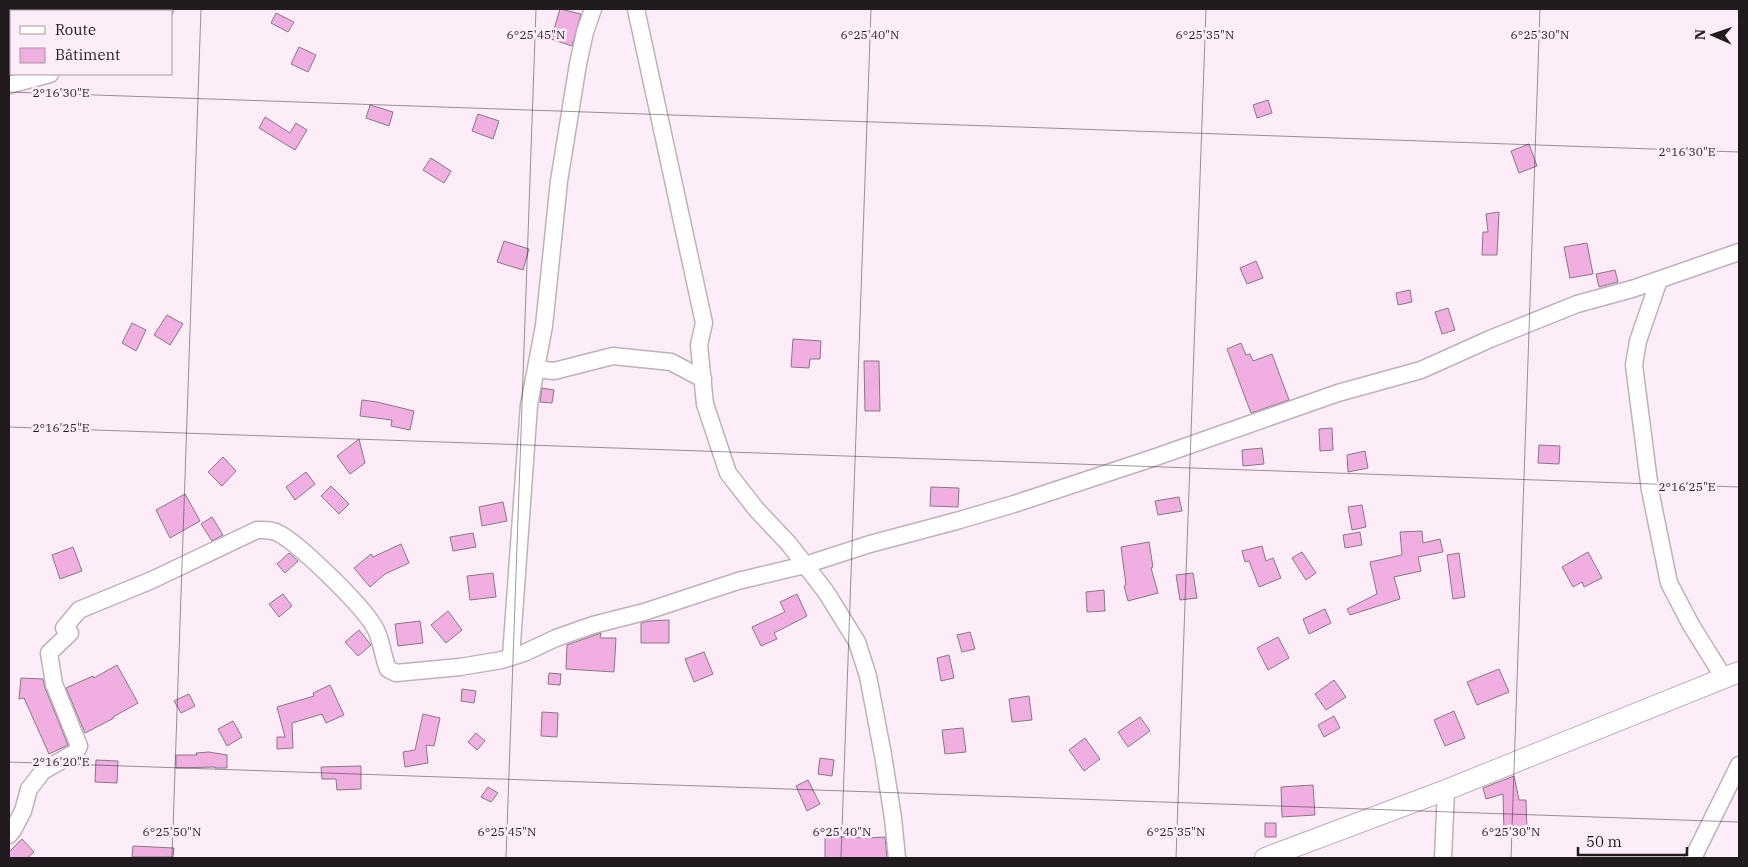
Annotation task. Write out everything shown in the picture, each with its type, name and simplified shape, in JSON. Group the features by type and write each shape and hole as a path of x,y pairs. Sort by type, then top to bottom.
{"street":[{"path":"511,657 529,405 544,326 559,181 578,64 585,32 593,9"},
{"path":"636,9 704,323 699,345 705,404 728,473 756,509 805,564 826,592 857,642 868,676 883,755 897,858"},
{"path":"9,85 46,75"},
{"path":"9,835 23,811 29,789 43,771 76,752 79,746 54,684 49,653 70,633 64,628 79,610 152,580 257,530 279,533 313,561 358,607 377,631 388,669 396,673 460,667 511,657 593,625 644,612 738,582 1014,504 1153,458 1338,393 1421,370 1490,339 1577,304 1659,280 1739,252"},
{"path":"1265,858 1446,790 1732,675 1691,625 1668,583 1650,490 1634,365 1638,341 1659,280"},
{"path":"536,369 554,371 613,356 671,362 703,379"},
{"path":"1693,858 1739,765"},
{"path":"1442,858 1446,790"}],"building":[{"path":"560,9 581,14 572,46 551,39"},
{"path":"276,13 294,22 288,32 271,23"},
{"path":"299,47 316,55 308,72 291,64"},
{"path":"1268,100 1272,113 1257,118 1253,105"},
{"path":"370,105 393,112 389,126 366,118"},
{"path":"478,114 499,121 493,139 472,131"},
{"path":"265,117 290,133 296,123 307,130 295,150 259,128"},
{"path":"1529,144 1537,166 1519,173 1511,151"},
{"path":"431,158 451,171 444,183 423,170"},
{"path":"1499,212 1497,255 1482,255 1483,232 1488,232 1486,214"},
{"path":"504,241 529,249 523,270 497,262"},
{"path":"1587,243 1593,274 1570,278 1564,247"},
{"path":"1256,261 1263,278 1247,284 1240,268"},
{"path":"1615,270 1618,282 1599,287 1596,274"},
{"path":"1410,290 1412,302 1398,305 1396,293"},
{"path":"1448,308 1455,330 1442,334 1435,312"},
{"path":"167,315 183,324 170,345 154,335"},
{"path":"132,323 146,330 136,351 122,343"},
{"path":"793,339 821,341 820,359 810,359 809,368 791,367"},
{"path":"1241,343 1246,355 1250,354 1253,361 1272,354 1289,400 1251,413 1227,349"},
{"path":"864,361 879,361 880,411 865,411"},
{"path":"542,388 554,390 552,403 540,402"},
{"path":"362,400 414,411 410,430 391,426 392,420 360,416"},
{"path":"1332,428 1333,450 1320,451 1319,429"},
{"path":"359,439 365,463 350,474 337,456"},
{"path":"1539,445 1560,446 1559,464 1538,463"},
{"path":"1262,448 1264,464 1243,466 1242,450"},
{"path":"1365,451 1368,468 1348,472 1347,455"},
{"path":"223,457 236,471 222,486 208,472"},
{"path":"306,472 315,484 295,500 286,487"},
{"path":"331,486 349,504 339,514 321,496"},
{"path":"931,487 959,488 958,507 930,506"},
{"path":"185,494 200,521 170,538 156,510"},
{"path":"1179,497 1182,511 1158,515 1155,501"},
{"path":"503,502 507,521 482,526 479,507"},
{"path":"1362,505 1366,527 1352,530 1348,507"},
{"path":"212,517 223,535 212,541 201,524"},
{"path":"1422,531 1423,543 1440,539 1443,552 1418,557 1421,571 1394,577 1400,599 1350,615 1347,609 1377,594 1370,562 1402,555 1400,532"},
{"path":"1360,532 1362,545 1345,548 1343,535"},
{"path":"473,533 476,547 453,551 450,537"},
{"path":"1149,542 1153,567 1151,568 1158,593 1128,601 1124,586 1126,585 1121,547"},
{"path":"401,544 409,563 385,574 370,587 354,568 371,554 373,557"},
{"path":"1262,546 1266,561 1273,558 1281,578 1259,587 1249,561 1245,562 1242,551"},
{"path":"73,547 82,571 60,579 52,555"},
{"path":"1302,552 1316,573 1306,580 1292,558"},
{"path":"1588,552 1602,578 1584,587 1582,582 1573,587 1562,567"},
{"path":"289,553 298,561 285,573 277,564"},
{"path":"1459,553 1465,597 1453,599 1447,555"},
{"path":"493,573 496,597 470,600 467,576"},
{"path":"1193,573 1197,598 1180,600 1176,575"},
{"path":"1104,590 1105,611 1087,612 1086,592"},
{"path":"283,594 292,606 279,617 269,604"},
{"path":"797,594 807,616 774,633 777,639 761,646 752,627 785,612 780,602"},
{"path":"1325,609 1331,623 1309,634 1303,619"},
{"path":"448,611 462,630 446,643 431,625"},
{"path":"669,620 669,643 641,643 641,623"},
{"path":"420,621 423,643 398,646 395,624"},
{"path":"359,630 371,645 358,656 345,642"},
{"path":"970,632 975,649 962,652 957,635"},
{"path":"601,633 600,638 616,638 614,672 566,669 567,645"},
{"path":"1278,637 1289,658 1268,670 1257,648"},
{"path":"704,652 713,674 694,682 685,659"},
{"path":"949,655 954,678 941,681 937,658"},
{"path":"117,665 138,703 85,733 66,688 93,676 94,678"},
{"path":"1499,669 1509,692 1477,705 1467,682"},
{"path":"549,673 561,674 560,685 548,684"},
{"path":"21,678 43,679 68,745 49,754 24,698 19,699"},
{"path":"1334,680 1346,697 1326,710 1315,694"},
{"path":"330,685 344,715 326,723 322,714 292,723 293,748 277,749 277,737 285,737 277,707 314,696 313,693"},
{"path":"462,689 476,691 474,703 461,701"},
{"path":"189,694 195,706 181,713 174,701"},
{"path":"1029,696 1032,720 1012,722 1009,699"},
{"path":"1454,711 1465,738 1445,746 1434,720"},
{"path":"542,712 558,713 557,737 541,736"},
{"path":"423,714 440,718 434,746 426,745 428,763 405,767 403,752 415,750"},
{"path":"1334,716 1340,728 1324,737 1318,725"},
{"path":"1140,717 1150,731 1128,747 1118,732"},
{"path":"233,721 242,737 227,746 218,729"},
{"path":"963,728 966,752 945,754 942,730"},
{"path":"476,733 485,741 477,750 468,742"},
{"path":"1085,738 1100,759 1084,771 1069,750"},
{"path":"209,752 227,755 227,768 176,768 176,755 197,755 196,753"},
{"path":"820,758 834,760 832,776 818,774"},
{"path":"96,760 118,761 117,783 95,782"},
{"path":"361,766 361,789 337,790 336,779 322,779 321,767"},
{"path":"1514,776 1519,800 1526,800 1527,831 1504,832 1503,794 1486,799 1483,788"},
{"path":"808,780 820,804 807,811 796,786"},
{"path":"1313,785 1315,815 1282,817 1281,787"},
{"path":"488,787 498,793 491,802 481,797"},
{"path":"1265,823 1276,823 1276,837 1265,837"},
{"path":"825,836 885,837 887,858 825,858"},
{"path":"22,839 34,852 27,858 9,858 9,852"},
{"path":"133,846 174,848 173,857 132,857"}]}
